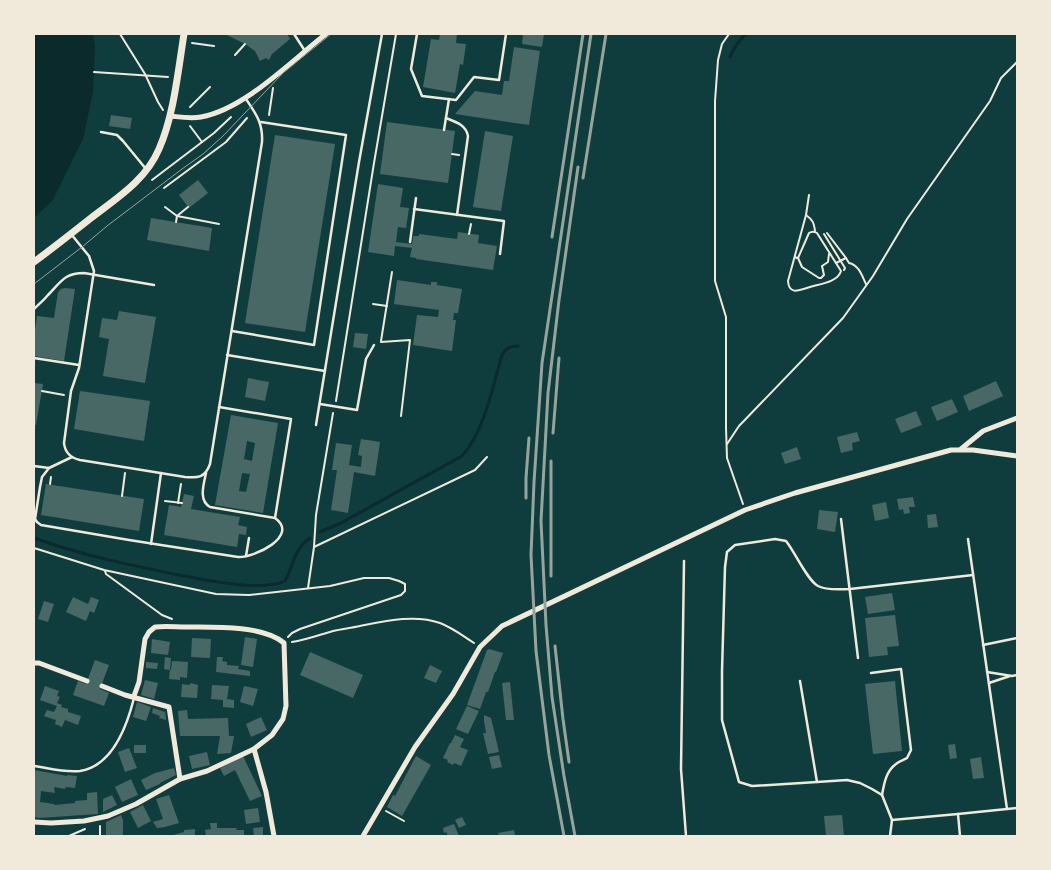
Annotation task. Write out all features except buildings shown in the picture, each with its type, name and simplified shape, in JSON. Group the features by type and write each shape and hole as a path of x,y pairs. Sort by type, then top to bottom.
{"main road":[{"path":"34,262 135,184 147,170 159,151 170,116 184,34"}],"street":[{"path":"170,116 190,118 226,110 258,90 326,34"},
{"path":"961,449 983,431 1017,418"},
{"path":"363,836 415,747 453,694 480,648 502,626 745,510 795,493 951,450 973,450 1017,456"},
{"path":"34,822 76,822 108,816 136,804 180,779 207,771 254,749 272,736 282,719 286,706 284,644 272,636 246,630 208,627 158,626 152,628 145,639 139,682 134,696"},
{"path":"34,663 39,663 87,681"},
{"path":"102,686 125,695 169,707 180,779"},
{"path":"254,749 266,792 274,836"}],"lane":[{"path":"294,34 305,50"},
{"path":"316,425 382,34"},
{"path":"417,34 411,69 422,96 456,100 474,77 499,80 506,34"},
{"path":"71,234 89,256 94,274 79,365 70,396 64,445 67,453 80,460 126,468 183,476 199,477 203,475 210,464 262,142 261,122 245,98"},
{"path":"444,130 449,99"},
{"path":"446,118 464,127 468,136 457,215"},
{"path":"231,331 314,344 346,136 261,122"},
{"path":"101,132 117,135 147,170"},
{"path":"410,242 416,198"},
{"path":"414,209 504,221 500,254"},
{"path":"34,309 64,278 78,273 94,274 154,285"},
{"path":"320,404 357,410 366,359 374,345"},
{"path":"227,355 325,371"},
{"path":"34,358 79,365"},
{"path":"219,407 290,419 275,518"},
{"path":"72,457 49,468 42,477 36,519 37,523 41,525 238,557 246,557 263,550 277,540 282,528 275,518 206,505 203,495 206,471"},
{"path":"34,466 49,468"},
{"path":"151,544 161,473"},
{"path":"841,519 858,658"},
{"path":"246,557 249,538"},
{"path":"882,795 860,782 847,780 752,786 739,782 722,720 724,586 727,552 735,545 775,539 786,541 810,579 818,586 831,589 850,589 973,575"},
{"path":"968,539 1007,809"},
{"path":"684,561 681,769 686,836"},
{"path":"983,644 1017,638"},
{"path":"871,673 901,669 911,750 907,758 896,764 888,772 884,784 882,795 892,820 890,836"},
{"path":"987,672 1012,676"},
{"path":"989,683 1017,675"},
{"path":"800,681 818,782"},
{"path":"34,766 74,771 89,768 99,763 106,757 120,736 128,720 134,696"},
{"path":"892,820 1017,808"},
{"path":"958,814 960,836"}],"path":[{"path":"120,34 145,74 158,102 170,116"},
{"path":"335,402 396,34"},
{"path":"729,34 722,44 718,60 715,101 715,281 726,317 727,458 745,510"},
{"path":"192,43 214,46"},
{"path":"235,55 245,44"},
{"path":"727,444 739,426 843,318 907,219 990,101 1000,78 1017,62"},
{"path":"94,72 168,77"},
{"path":"190,107 210,86"},
{"path":"269,115 273,88"},
{"path":"152,180 214,133 231,117"},
{"path":"164,188 226,142 247,118"},
{"path":"190,125 202,142"},
{"path":"806,215 814,222 815,232 841,270 841,273 824,284 796,291 791,289 788,281 806,215 809,195"},
{"path":"165,207 178,216 219,224"},
{"path":"176,222 178,216 188,207"},
{"path":"469,234 472,217"},
{"path":"798,258 808,233 815,232"},
{"path":"844,270 845,268 825,234 849,263 859,270 866,285"},
{"path":"795,256 802,266 821,278 824,275 822,266 828,262 830,253"},
{"path":"836,263 846,258"},
{"path":"392,272 381,342 410,340 401,416"},
{"path":"373,304 386,306"},
{"path":"42,391 70,396"},
{"path":"308,588 316,515 333,416"},
{"path":"314,547 475,470 487,457"},
{"path":"122,496 126,468"},
{"path":"178,503 183,476"},
{"path":"157,500 182,504"},
{"path":"34,548 104,570 216,594 249,595 330,586 356,580 384,578 401,581 406,588 405,592 401,595 300,628 292,633 284,644"},
{"path":"104,570 106,574 162,615"},
{"path":"284,644 334,631 385,621 412,619 441,624 457,631 480,648"},
{"path":"383,809 404,820"},
{"path":"100,824 100,836"}],"water":[{"path":"34,34 93,34 95,46 93,92 83,139 53,200 34,218"}],"waterway":[{"path":"730,57 737,44 746,34"},
{"path":"320,532 341,523 462,456 470,446 482,422 502,355 508,348 518,346"},
{"path":"34,538 88,555 124,563 218,582 248,585 275,584 285,581 297,553 310,538"}],"tram line":[{"path":"34,284 203,154 223,136 283,73 331,34"}],"railway":[{"path":"552,237 583,34"},
{"path":"564,836 549,755 536,651 531,555 542,363 591,34"},
{"path":"583,178 606,34"},
{"path":"575,836 552,697 541,521 548,393 578,167"},
{"path":"553,433 559,358"},
{"path":"526,498 529,438"},
{"path":"551,461 551,576"},
{"path":"555,646 569,762"}]}
